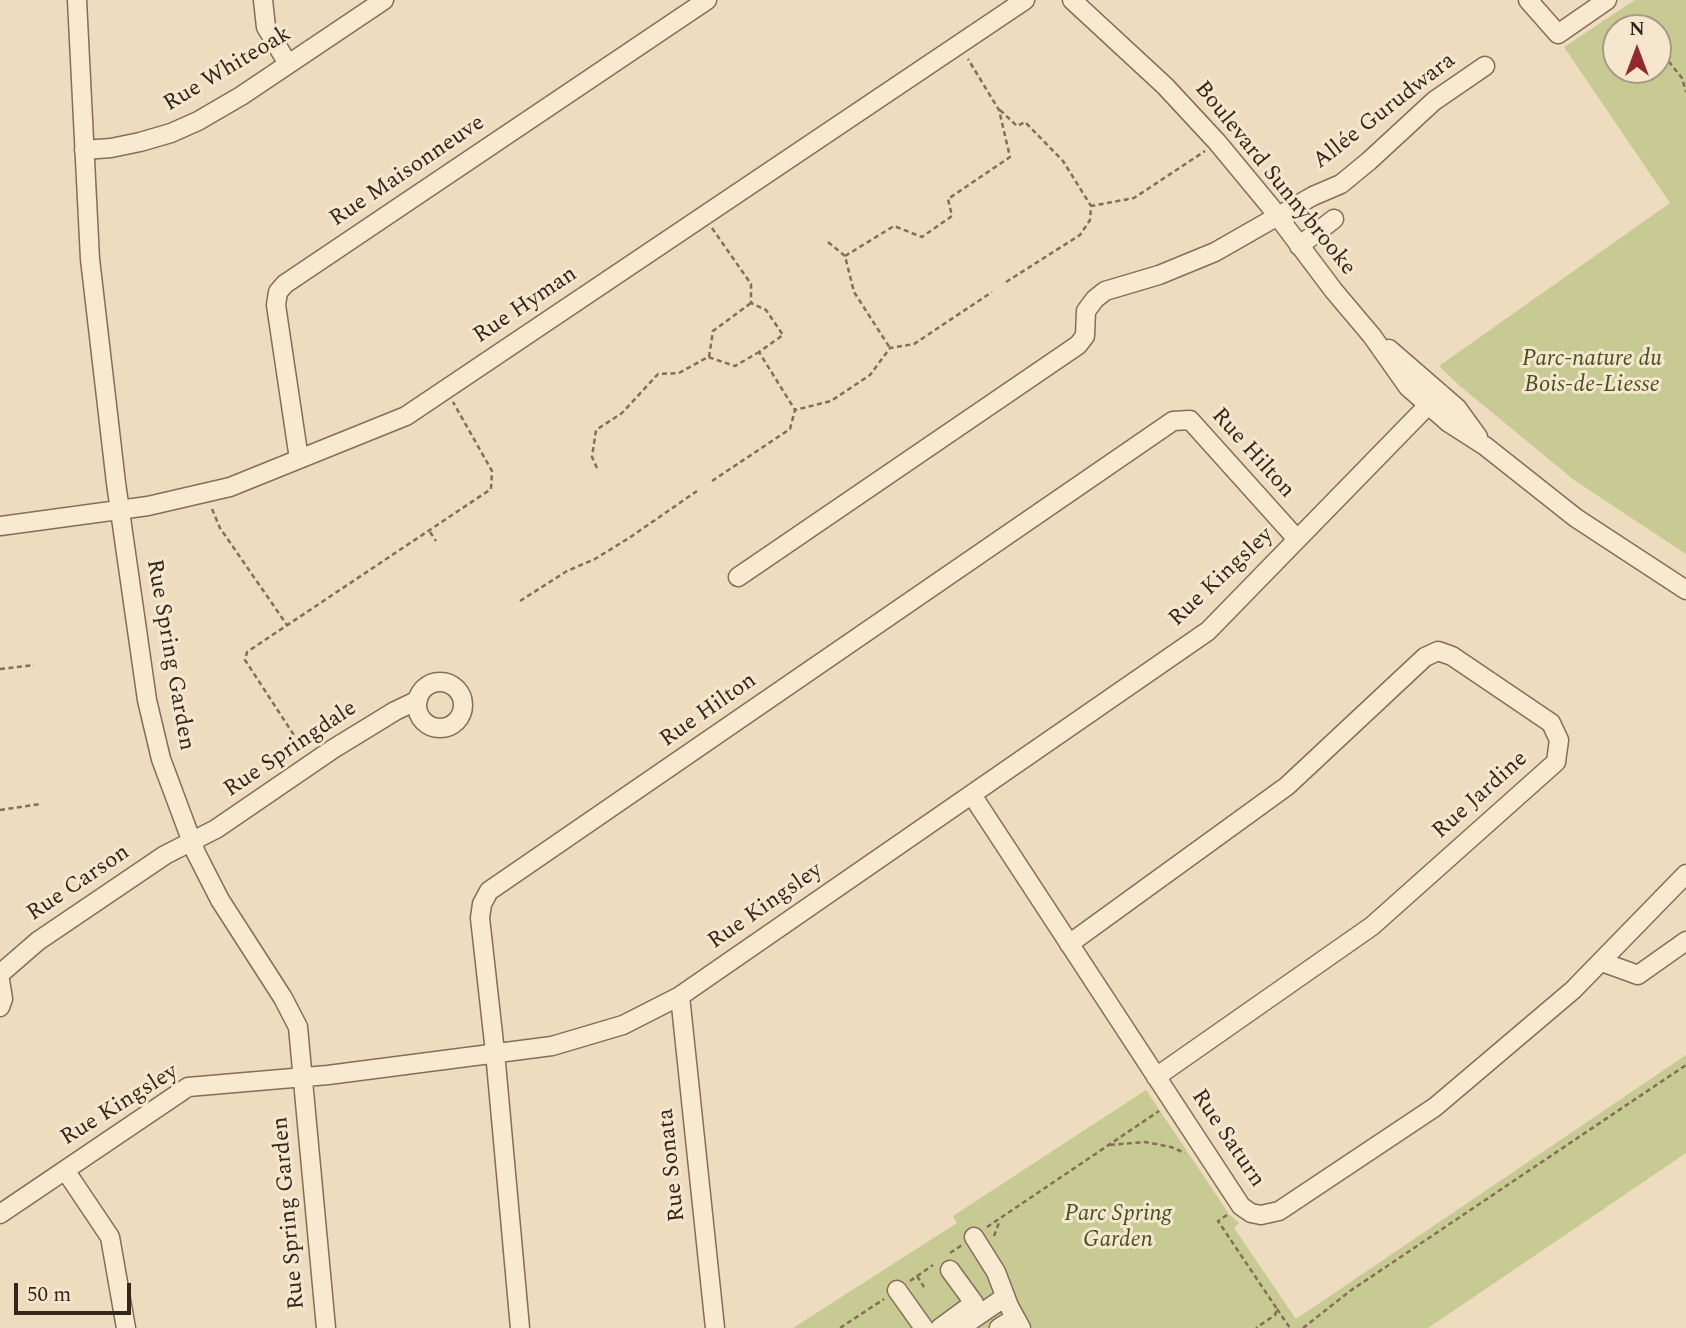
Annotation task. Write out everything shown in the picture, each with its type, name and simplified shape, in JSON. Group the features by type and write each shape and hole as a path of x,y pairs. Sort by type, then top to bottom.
{"street":[{"name":"Rue Spring Garden","path":"77,0 90,259 120,510 151,722 167,779 191,841 220,900 292,1013 300,1042 326,1328"},
{"path":"263,0 267,27 288,64"},
{"name":"Rue Whiteoak","path":"83,150 125,146 184,128 241,96 384,0"},
{"name":"Rue Maisonneuve","path":"299,459 276,305 278,292 285,284 707,0"},
{"name":"Rue Hyman","path":"0,526 120,510 230,487 406,416 1025,0"},
{"name":"Boulevard Sunnybrooke","path":"1072,0 1177,99 1230,158 1350,311 1434,399 1457,408 1485,446 1576,518 1686,590"},
{"path":"1528,0 1558,34 1607,0"},
{"name":"Allée Gurudwara","path":"738,577 1078,345 1085,335 1086,311 1105,291 1159,275 1214,252 1341,184 1434,101 1485,66"},
{"path":"1299,246 1334,219"},
{"name":"Rue Kingsley","path":"0,1214 188,1087 303,1077 552,1046 623,1026 680,996 1208,631 1434,399"},
{"name":"Rue Hilton","path":"520,1328 480,918 482,904 489,891 1173,421 1190,420 1297,539"},
{"name":"Rue Jardine","path":"1069,944 1287,786 1425,657 1437,651 1452,656 1551,723 1559,740 1556,762 1372,926 1156,1077"},
{"name":"Rue Springdale","path":"191,841 216,829 312,764 418,700"},
{"name":"Rue Saturn","path":"972,795 1241,1206 1251,1213 1261,1215 1279,1211 1436,1107 1573,990 1686,874"},
{"name":"Rue Carson","path":"0,974 38,941 191,841"},
{"path":"1602,962 1638,975 1686,941"},
{"path":"0,980 4,999 0,1007"},
{"name":"Rue Sonata","path":"680,996 715,1328"},
{"path":"65,1170 110,1237 126,1328"},
{"path":"974,1237 996,1272 1018,1323 999,1328"},
{"path":"940,1328 974,1303 950,1270"},
{"path":"897,1290 924,1328"},
{"path":"960,1328 1005,1297"}],"path":[{"path":"959,44 999,110 1017,126 1025,122 1063,161 1091,206 1090,220 1080,235 1006,282"},
{"path":"1672,66 1682,78 1686,92"},
{"path":"845,256 894,226 922,237 953,216 948,198 1010,157 999,110"},
{"path":"1091,206 1134,198 1201,153"},
{"path":"704,216 751,284 751,303"},
{"path":"828,242 845,256 854,292 890,348"},
{"path":"795,410 831,401 870,375 890,348 914,344 992,292"},
{"path":"597,467 592,457 596,430 622,414 658,374 679,373 708,357 735,366 783,335 766,310 751,303"},
{"path":"708,357 713,331 751,303"},
{"path":"712,481 790,429 795,410 759,352"},
{"path":"312,764 245,660 247,652 491,489 492,471 446,389"},
{"path":"520,601 629,538 697,491"},
{"path":"206,492 220,528 288,625"},
{"path":"430,531 436,541"},
{"path":"0,669 34,665"},
{"path":"0,810 41,804"},
{"path":"1303,1328 1350,1291 1686,1065"},
{"path":"974,1237 1161,1109"},
{"path":"1107,1146 1131,1142 1156,1143 1194,1158"},
{"path":"1231,1213 1218,1221 1290,1328"},
{"path":"992,1243 1001,1217"},
{"path":"917,1276 924,1287"},
{"path":"1256,1328 1275,1315 1278,1309"}],"green space":[{"name":"Parc-nature du Bois-de-Liesse","path":"1635,0 1686,0 1686,554 1574,480 1439,366 1670,203 1564,47 1602,22 1602,84 1672,84 1672,14 1614,14"},
{"name":"Parc Spring Garden","path":"1686,1055 1686,1153 1428,1328 793,1328 957,1223 953,1216 1146,1090 1229,1214 1239,1223 1234,1228 1296,1319"}]}
